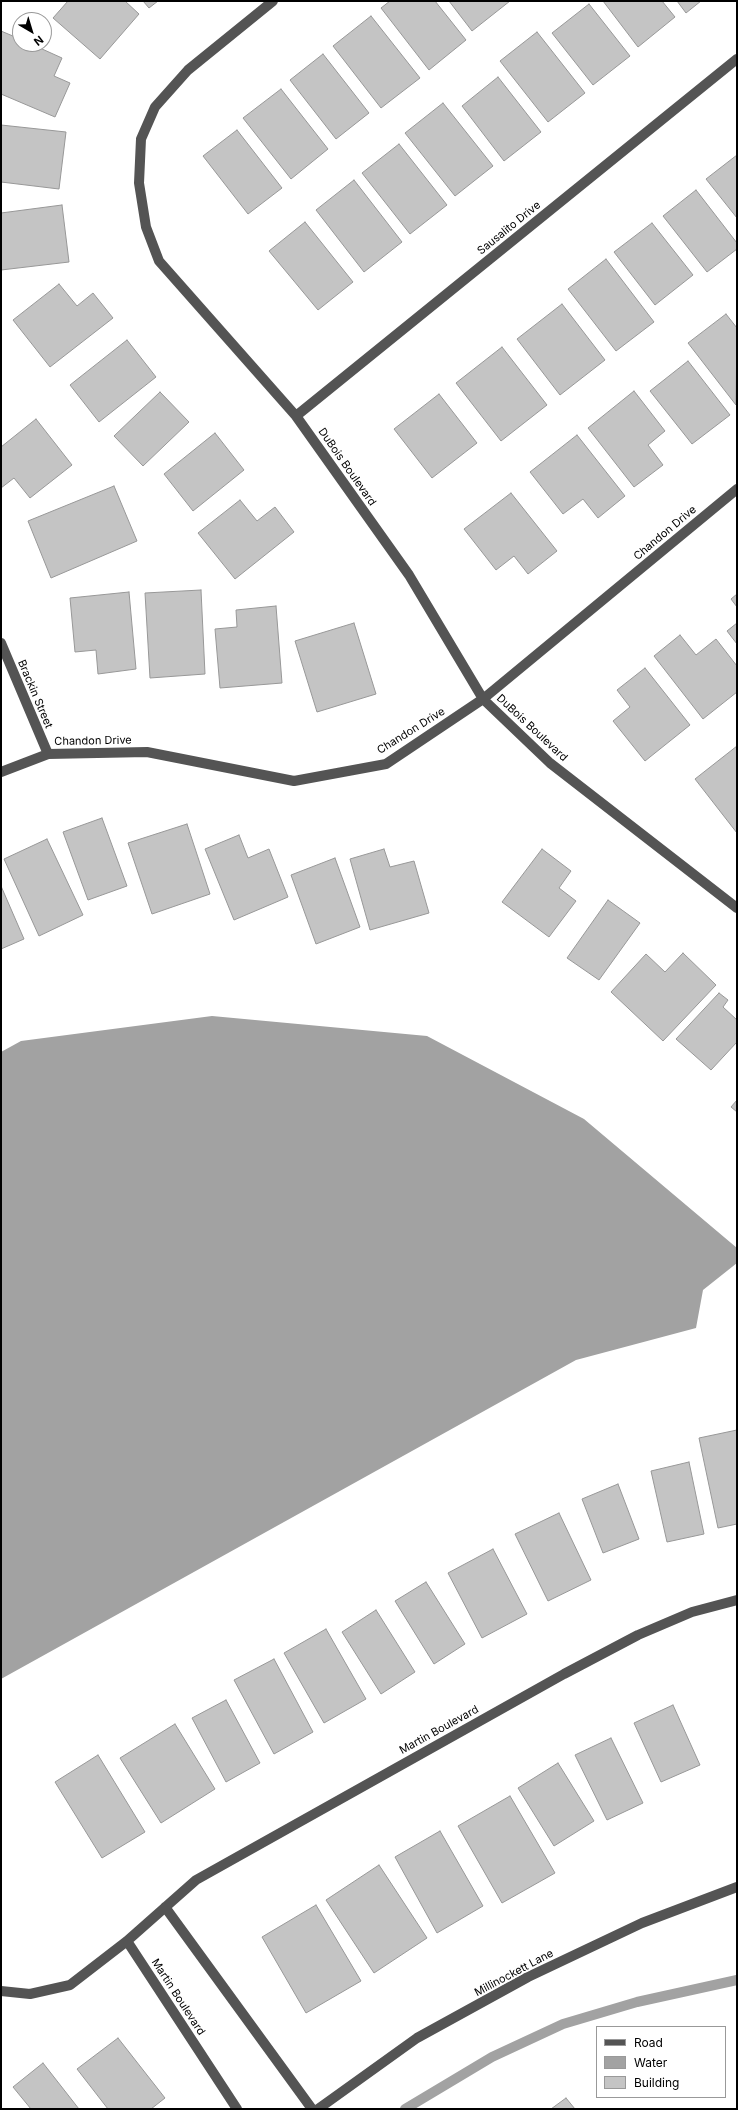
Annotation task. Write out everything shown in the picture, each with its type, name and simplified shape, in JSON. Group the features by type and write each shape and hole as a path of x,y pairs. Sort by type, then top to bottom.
{"street":[{"name":"DuBois Boulevard","path":"273,1 188,70 155,107 140,139 139,183 146,227 159,261 296,416 408,575 483,699 550,763 737,908"},
{"name":"Sausalito Drive","path":"296,416 737,59"},
{"name":"Chandon Drive","path":"1,772 48,754 147,752 294,781 386,764 483,699 737,489"},
{"name":"Brackin Street","path":"1,643 48,754"},
{"name":"Martin Boulevard","path":"237,2109 127,1941 196,1880 564,1674 638,1636 685,1615 737,1600"},
{"name":"Millinockett Lane","path":"318,2109 417,2038 528,1977 642,1923 737,1887"},
{"path":"165,1907 312,2109"},
{"path":"1,1991 30,1994 70,1985 127,1941"}],"water":[{"path":"212,1016 427,1036 584,1119 737,1248 737,1263 703,1290 696,1328 576,1360 1,1679 1,1052 21,1041"}],"building":[{"path":"68,1 125,1 139,14 100,59 53,18"},
{"path":"143,1 158,1 149,8"},
{"path":"390,1 435,1 466,40 429,70 381,8"},
{"path":"449,1 510,1 472,31"},
{"path":"603,1 662,1 675,17 638,47"},
{"path":"677,1 701,1 686,13"},
{"path":"589,4 630,56 593,85 552,33"},
{"path":"371,16 420,78 381,108 333,46"},
{"path":"1,31 12,36 12,52 49,52 62,58 54,76 70,83 55,117 1,94"},
{"path":"537,32 585,93 548,122 500,61"},
{"path":"323,54 369,113 336,139 290,80"},
{"path":"498,77 541,132 504,161 462,106"},
{"path":"281,89 328,149 291,179 243,118"},
{"path":"443,103 493,166 455,196 405,133"},
{"path":"1,125 66,132 59,189 1,182"},
{"path":"237,130 282,188 248,214 203,156"},
{"path":"399,144 447,205 410,234 362,173"},
{"path":"737,155 737,218 706,179"},
{"path":"354,180 402,242 364,272 316,210"},
{"path":"696,190 737,243 737,249 707,272 663,216"},
{"path":"62,205 69,262 1,270 1,213"},
{"path":"305,222 353,282 318,310 269,251"},
{"path":"652,223 693,275 655,305 614,252"},
{"path":"606,259 654,322 616,351 568,289"},
{"path":"59,284 77,306 93,293 113,318 50,367 13,320"},
{"path":"562,304 605,360 560,395 517,339"},
{"path":"726,314 737,328 736,405 688,343"},
{"path":"127,340 156,377 99,422 70,385"},
{"path":"502,347 547,405 501,441 456,383"},
{"path":"688,361 730,415 692,444 650,391"},
{"path":"634,391 665,431 648,445 663,465 634,487 588,428"},
{"path":"160,392 189,422 143,466 114,436"},
{"path":"439,394 477,443 432,478 394,429"},
{"path":"36,419 72,465 30,498 14,478 1,488 1,447"},
{"path":"215,433 244,470 193,511 164,474"},
{"path":"577,435 625,496 598,518 583,499 563,514 530,472"},
{"path":"114,486 137,541 51,578 28,521"},
{"path":"511,493 557,551 528,574 514,556 496,570 464,529"},
{"path":"240,500 257,521 275,507 294,532 235,579 198,533"},
{"path":"201,590 205,674 150,678 145,593"},
{"path":"129,592 136,669 98,674 96,650 75,652 70,598"},
{"path":"737,594 737,607 731,599"},
{"path":"276,606 282,683 220,688 215,629 237,627 236,610"},
{"path":"354,623 376,694 317,712 295,641"},
{"path":"737,623 737,644 727,631"},
{"path":"680,635 696,655 716,639 737,666 737,692 703,719 654,656"},
{"path":"645,668 690,725 645,761 613,721 630,707 617,690"},
{"path":"737,746 737,833 695,779"},
{"path":"102,818 127,886 88,900 63,832"},
{"path":"187,824 210,894 152,914 128,843"},
{"path":"239,835 248,858 269,849 288,897 234,920 205,849"},
{"path":"47,839 83,915 39,936 4,859"},
{"path":"384,849 390,867 414,861 429,913 370,930 350,859"},
{"path":"542,849 571,871 559,888 576,901 549,937 502,902"},
{"path":"335,858 360,927 316,944 291,875"},
{"path":"1,886 24,939 1,949"},
{"path":"608,900 640,923 599,980 567,958"},
{"path":"683,953 716,985 663,1041 611,992 646,954 665,972"},
{"path":"719,993 728,1000 723,1007 737,1020 737,1042 711,1070 676,1039"},
{"path":"737,1100 737,1112 731,1107"},
{"path":"737,1430 737,1524 718,1528 699,1438"},
{"path":"689,1462 704,1534 667,1542 651,1471"},
{"path":"618,1484 639,1539 603,1553 582,1499"},
{"path":"559,1513 591,1580 548,1601 515,1534"},
{"path":"493,1549 527,1614 482,1638 448,1573"},
{"path":"426,1582 465,1644 434,1664 395,1601"},
{"path":"376,1610 415,1672 381,1694 342,1632"},
{"path":"326,1629 366,1699 324,1723 284,1653"},
{"path":"274,1659 313,1732 274,1754 234,1680"},
{"path":"226,1700 260,1763 226,1782 192,1718"},
{"path":"673,1705 700,1765 661,1782 634,1723"},
{"path":"175,1724 215,1789 161,1823 120,1758"},
{"path":"611,1738 643,1803 607,1820 575,1755"},
{"path":"98,1755 145,1832 102,1858 55,1782"},
{"path":"558,1763 594,1821 554,1846 518,1788"},
{"path":"510,1796 555,1873 502,1903 458,1826"},
{"path":"440,1831 483,1906 437,1933 395,1857"},
{"path":"379,1865 427,1938 374,1973 326,1900"},
{"path":"316,1905 361,1981 306,2013 262,1937"},
{"path":"118,2038 165,2098 151,2109 108,2109 77,2069"},
{"path":"43,2063 79,2109 31,2109 13,2087"},
{"path":"566,2098 575,2109 551,2109"}],"waterway":[{"path":"405,2109 492,2057 563,2024 637,2002 737,1980"}]}
